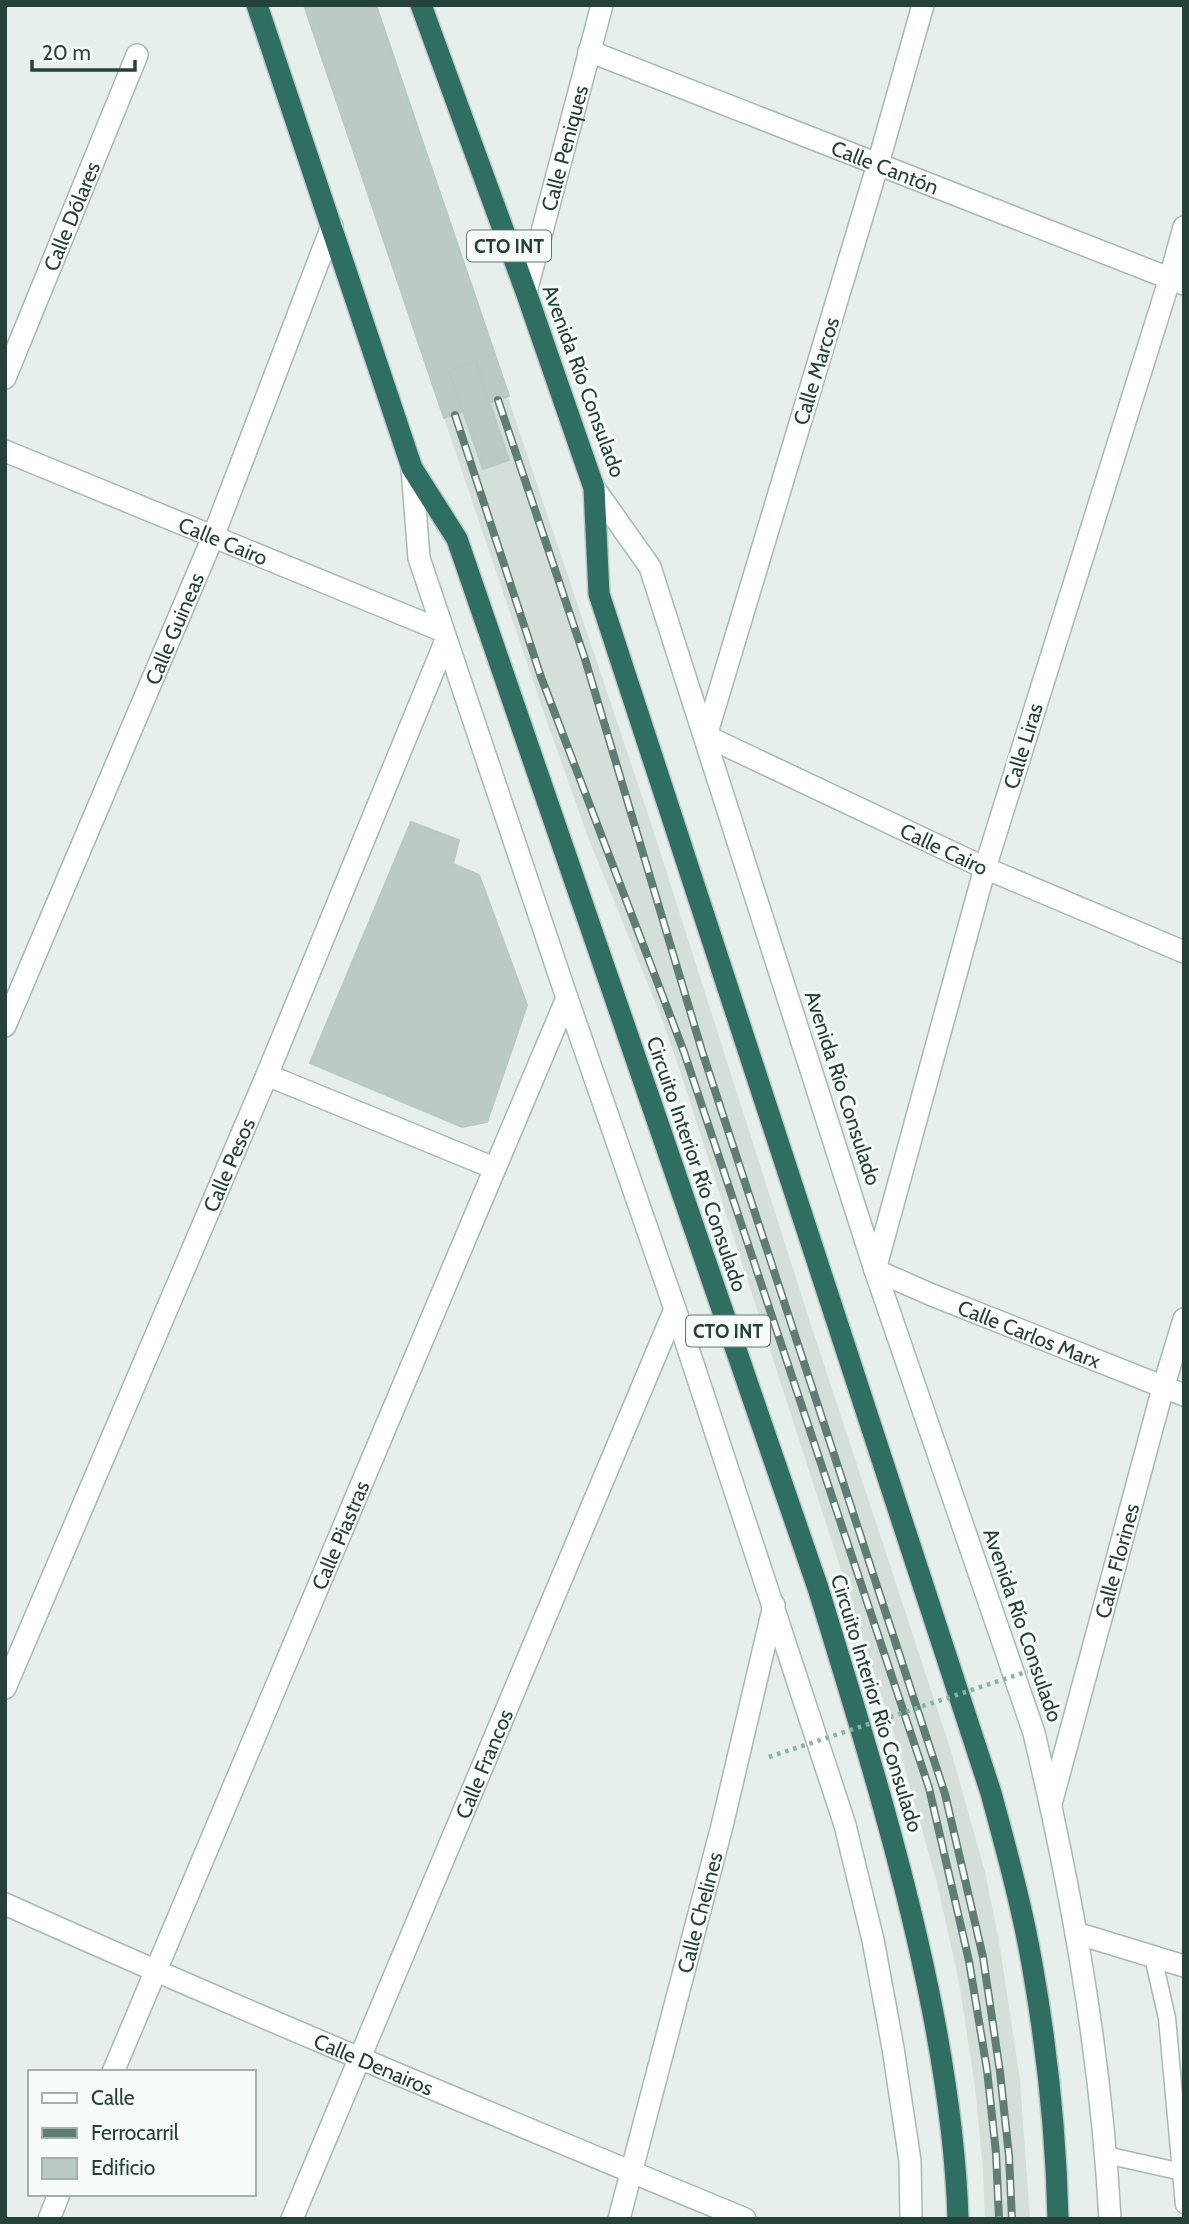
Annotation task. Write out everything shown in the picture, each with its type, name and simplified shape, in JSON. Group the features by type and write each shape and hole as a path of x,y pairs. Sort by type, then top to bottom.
{"highway":[{"name":"CTO INT","path":"257,5 412,468"},
{"name":"Avenida Río Consulado","path":"421,5 594,488"},
{"name":"Circuito Interior Río Consulado","path":"412,468 457,539 826,1614 871,1759 920,1945 944,2075 957,2186 958,2219"},
{"name":"CTO INT","path":"594,488 599,594 991,1793 1032,1962 1046,2057 1057,2174 1058,2219"}],"street":[{"name":"Calle Peniques","path":"526,292 602,5"},
{"name":"Calle Marcos","path":"706,736 878,164 923,5"},
{"name":"Calle Cantón","path":"589,51 1177,281"},
{"name":"Calle Dólares","path":"5,378 137,55"},
{"name":"Calle Guineas","path":"5,1026 213,537 332,226"},
{"name":"Calle Liras","path":"875,1270 985,868 1177,281 1184,227"},
{"name":"Calle Cairo","path":"5,451 445,636"},
{"name":"CTO INT","path":"412,468 419,558 675,1309 845,1825 873,1940 893,2048 910,2161 911,2219"},
{"name":"Avenida Río Consulado","path":"594,488 650,567 875,1270 1029,1720 1051,1804 1086,1982 1100,2082 1110,2219"},
{"name":"Calle Pesos","path":"5,1688 267,1075 445,636"},
{"name":"Calle Cairo","path":"706,736 985,868 1184,952"},
{"name":"Calle Piastras","path":"114,2070 567,998"},
{"path":"267,1075 494,1168"},
{"name":"Calle Carlos Marx","path":"875,1270 1184,1395"},
{"name":"Calle Francos","path":"292,2219 675,1309"},
{"name":"Calle Florines","path":"1051,1804 1184,1319"},
{"name":"Calle Chelines","path":"619,2219 722,1825 774,1605"},
{"name":"Calle Denairos","path":"5,1903 157,1972 745,2219"},
{"path":"1076,1933 1184,1966"},
{"path":"49,2219 58,2196"}],"lane":[{"path":"1153,1957 1167,2018 1184,2205"},
{"path":"1106,2155 1182,2172"}],"path":[{"path":"769,1757 1035,1669"}],"shaded area":[{"path":"304,5 376,5 649,817 810,1322 951,1751 985,1872 999,1941 1020,2080 1030,2219 985,2219 975,2087 959,1982 937,1883 904,1765 681,1074 662,1019 588,837 546,719"}],"building":[{"path":"304,5 376,5 509,396 444,418"},
{"path":"476,362 509,460 483,469 449,371"},
{"path":"411,822 459,840 453,864 479,875 527,1005 487,1122 462,1127 310,1063"}],"railway":[{"path":"498,400 585,659 702,1051 945,1794 983,1957 1000,2072 1009,2156 1012,2219"},
{"path":"455,415 541,677 684,1052 929,1788 969,1961 987,2070 996,2153 999,2219"}]}
